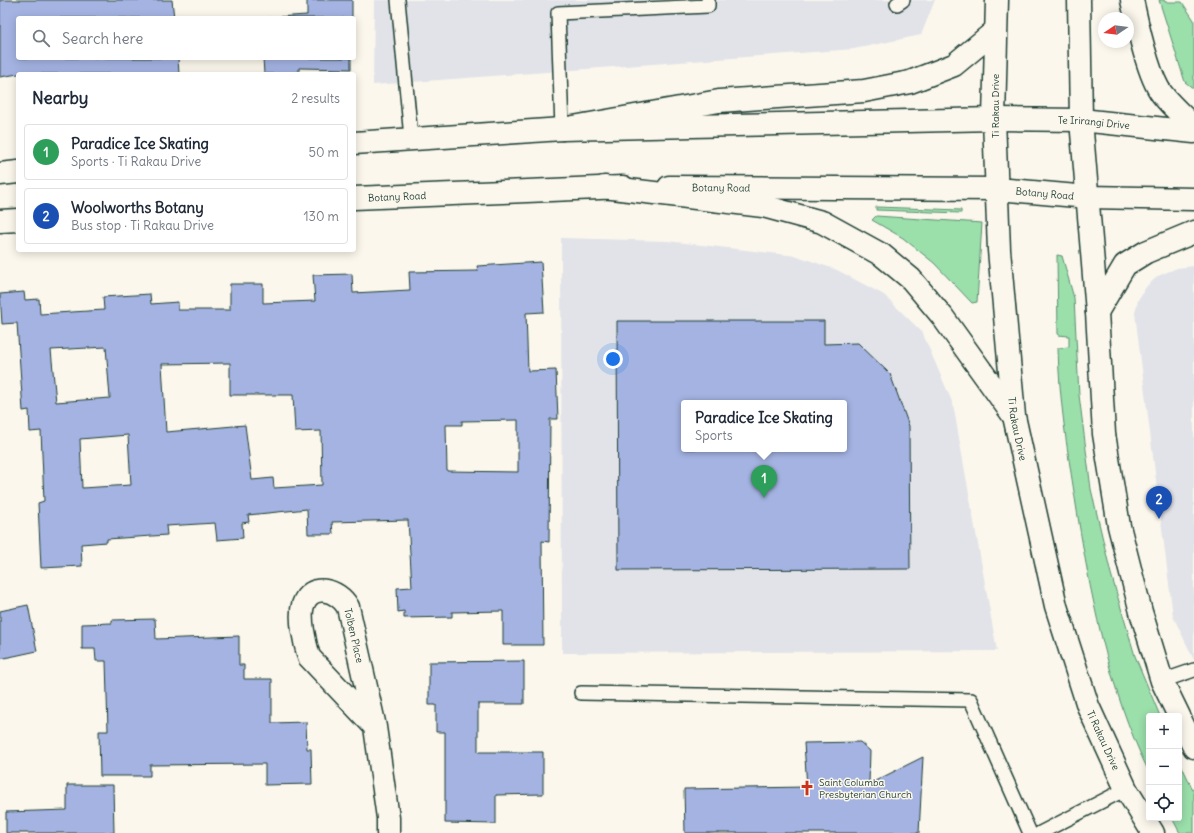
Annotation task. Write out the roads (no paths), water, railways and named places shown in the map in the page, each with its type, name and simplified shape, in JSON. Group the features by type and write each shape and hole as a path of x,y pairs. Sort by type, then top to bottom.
{"main road":[{"name":"Ti Rakau Drive","path":"997,0 995,31 994,119 998,189 999,250 1014,416 1056,606 1088,706 1126,789 1153,833"},
{"path":"1079,0 1081,120 1097,312 1104,434 1119,526 1141,612 1162,682 1178,713"},
{"path":"1132,0 1138,27 1155,84 1162,94 1194,127"},
{"path":"562,129 719,102 864,91 910,82 954,65 995,31"},
{"path":"356,143 562,129 994,119"},
{"name":"Te Irirangi Drive","path":"994,119 1081,120 1194,132"},
{"path":"0,174 16,172"},
{"path":"604,187 763,206 822,222 882,255 911,279 942,316 1014,416"},
{"name":"Botany Road","path":"356,198 604,187 998,189 1088,197"},
{"path":"1088,197 1194,199"},
{"path":"0,221 16,220"},
{"path":"1097,312 1125,265 1146,252 1194,232"},
{"name":"Tolben Place","path":"375,727 310,657 304,642 302,607 305,600 314,592 329,590 344,599 348,607 375,727 388,818 388,833"},
{"path":"1182,722 1194,747"}],"lane":[{"path":"398,0 411,138"},
{"path":"562,129 558,13 708,6 708,0"},
{"path":"1162,682 1194,670"},
{"path":"581,693 971,700 1030,833"},
{"path":"1040,833 1126,789"}],"place":[{"name":"Paradice Ice Skating","path":"764,498"},
{"name":"Woolworths Botany","path":"1159,519"},
{"name":"Saint Columba Presbyterian Church","path":"807,788"}]}
